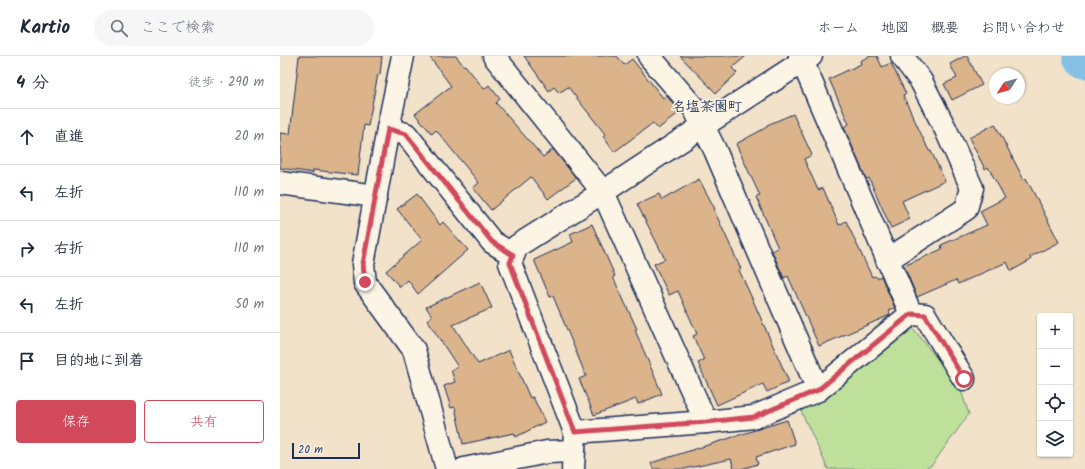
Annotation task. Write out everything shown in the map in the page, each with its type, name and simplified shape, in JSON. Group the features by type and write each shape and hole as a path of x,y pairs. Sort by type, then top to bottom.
{"street":[{"path":"403,56 363,264 365,282 414,350 447,469"},
{"path":"494,56 603,192 706,422"},
{"path":"649,56 694,108 718,157 818,390"},
{"path":"887,260 966,209 972,188 946,130 921,81 902,56"},
{"path":"574,451 510,263 517,246 603,192 804,58 887,260 911,314"},
{"path":"388,129 406,134 492,242 513,255"},
{"path":"280,183 376,196"},
{"path":"464,469 547,452 574,451 706,422 754,417 818,390 911,314 925,315 964,379"}],"green space":[{"path":"913,328 960,388 969,414 932,465 925,469 828,469 801,411 836,391"}],"building":[{"path":"299,56 382,56 380,75 378,74 368,126 364,125 358,175 313,170 313,173 280,168 280,133 290,134"},
{"path":"429,56 456,56 484,89 489,85 500,99 496,103 543,157 553,149 576,178 548,199 531,177 491,210 473,188 479,183 436,130 432,134 415,114 451,86"},
{"path":"524,56 617,56 624,65 632,59 663,98 666,95 680,112 658,129 653,123 614,152 603,136 605,134 568,87 559,93 554,87 549,91"},
{"path":"680,56 746,56 732,68 737,73 716,93"},
{"path":"870,56 877,56 882,67 891,63 906,94 903,95 929,151 931,151 945,181 902,201 910,219 891,228 869,178 866,179 844,127 849,124 829,79 861,64 860,61"},
{"path":"967,56 982,85 952,100 944,84 957,78 950,64"},
{"path":"793,114 812,155 804,159 818,190 823,188 839,225 846,221 872,277 875,276 877,278 881,276 895,308 889,310 890,315 819,346 788,276 784,278 772,251 778,248 756,197 760,196 736,144 767,127 767,125"},
{"path":"995,124 1024,180 1026,178 1059,242 1030,257 1031,260 1011,271 1007,262 958,284 956,280 917,297 904,266 942,249 941,245 987,225 980,211 1005,198 988,167 985,169 969,138"},
{"path":"699,179 715,209 714,210 741,269 739,270 789,382 767,392 763,384 717,405 698,363 704,360 693,336 697,334 678,291 669,295 654,264 665,259 637,204 659,194 662,200"},
{"path":"417,194 440,225 443,222 468,250 418,294 408,280 400,287 386,271 422,240 397,209"},
{"path":"592,224 615,276 613,277 637,329 635,330 662,394 638,404 636,399 594,415 579,379 586,376 553,296 550,297 534,260 573,242 570,234"},
{"path":"480,282 492,308 453,325 478,364 509,350 530,398 533,397 545,422 516,437 514,433 463,444 455,407 451,408 444,386 455,382 451,370 458,367 427,320 432,316 426,307"},
{"path":"787,420 795,444 756,457 758,464 741,469 734,469 731,459 684,469 653,469 651,463"}],"district":[{"name":"名塩茶園町","path":"707,107"}],"route":[{"path":"365,282 363,264 388,129 406,134 492,242 513,255 510,263 575,432 754,417 818,390 911,314 925,315 964,379"}]}
